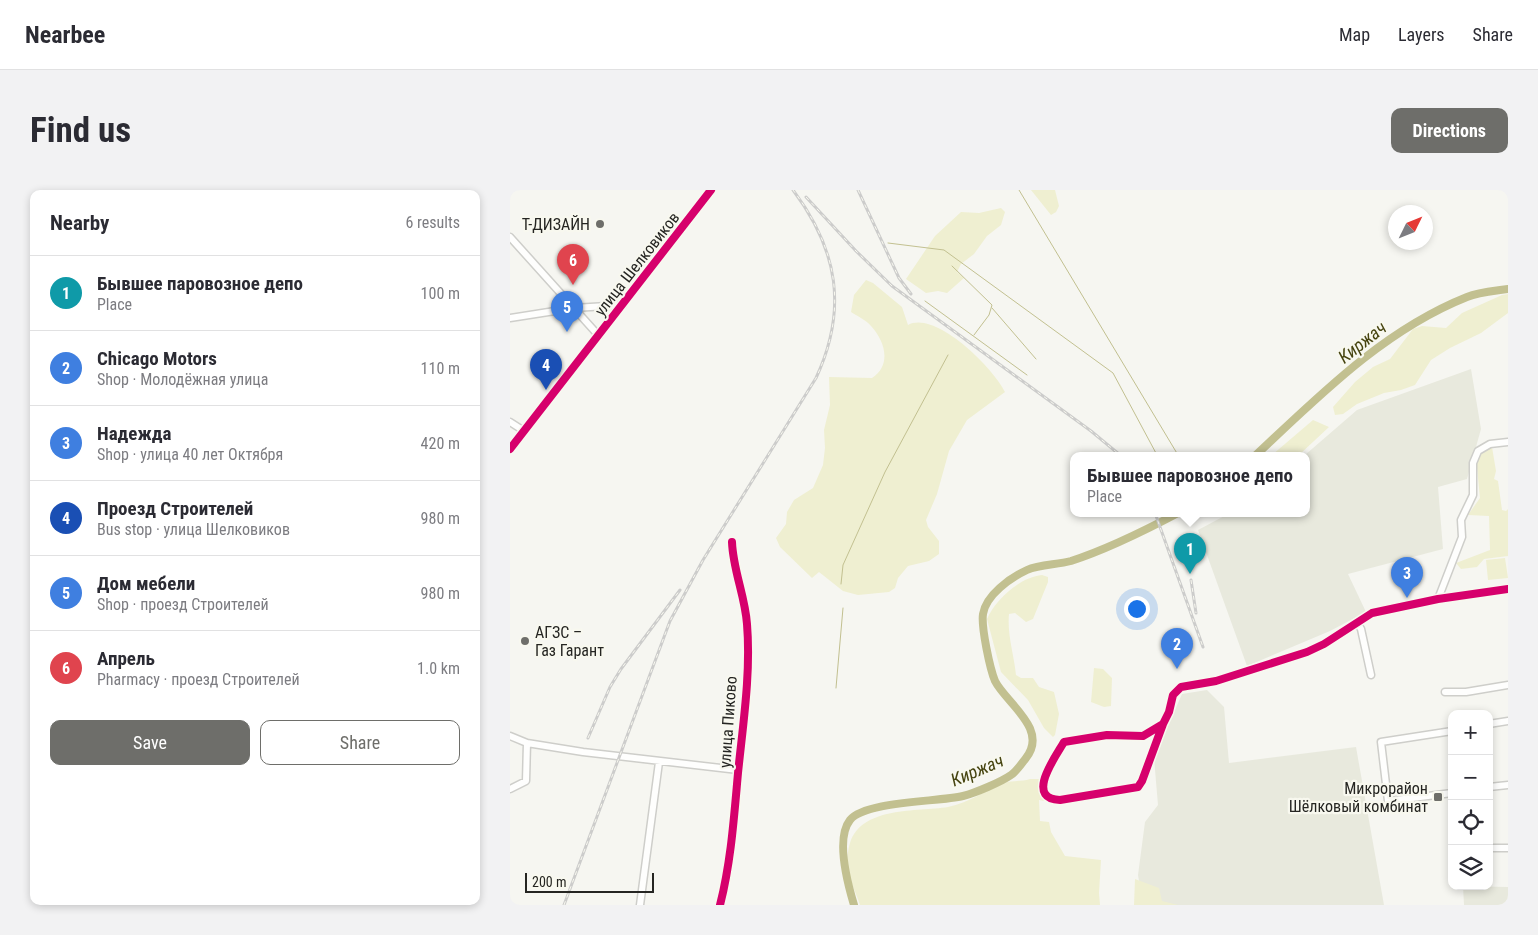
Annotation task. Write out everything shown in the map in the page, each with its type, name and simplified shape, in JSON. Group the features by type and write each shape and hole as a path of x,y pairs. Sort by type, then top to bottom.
{"street":[{"name":"улица Шелковиков","path":"510,449 712,190"},
{"path":"510,237 599,336"},
{"path":"510,318 574,308 623,305"},
{"path":"510,422 524,431"},
{"path":"1438,600 1462,537 1462,520 1473,495 1473,463 1478,451 1490,444 1508,442"},
{"name":"улица Пиково","path":"720,905 733,835 738,770 743,743 747,624 733,559 732,542"},
{"path":"1163,724 1143,736 1107,735 1064,742 1044,779 1043,788 1047,796 1053,800 1124,791 1138,787 1142,781 1176,690 1181,687 1216,681 1307,652 1324,644 1372,613 1438,600 1508,590"},
{"path":"1357,623 1361,629 1371,675"},
{"path":"1445,692 1466,692 1508,685"},
{"path":"1493,723 1508,721"},
{"path":"1448,732 1381,742 1388,802 1448,794"},
{"path":"510,736 527,742 659,762 738,770"},
{"path":"510,789 526,781 527,742"},
{"path":"640,905 659,762"},
{"path":"1493,787 1508,785"},
{"path":"1493,848 1508,848"}],"shaded area":[{"path":"1471,369 1481,429 1467,479 1438,487 1443,549 1348,574 1366,612 1330,631 1247,666 1198,530 1222,517 1310,517 1310,452 1308,452 1357,410"},
{"path":"1207,690 1224,707 1229,763 1356,747 1384,905 1143,905 1138,875 1145,822 1158,805 1154,758 1182,694"},
{"path":"1493,887 1508,887 1508,905 1464,905 1463,890 1493,890"}],"green space":[{"path":"1031,190 1055,190 1059,206 1056,212 1051,215"},
{"path":"1001,208 1005,212 1001,225 987,236 974,254 961,264 957,272 964,278 947,293 938,291 926,293 906,279 935,236 961,212 979,213"},
{"path":"866,280 873,283 902,307 908,325 920,323 933,326 963,344 989,370 1005,392 967,420 949,451 937,494 926,520 928,527 939,541 939,554 929,561 908,566 898,578 895,588 889,592 858,595 843,591 819,572 812,578 780,547 776,538 786,524 787,512 794,500 813,488 823,465 825,448 824,430 830,405 829,377 872,378 882,366 884,360 883,346 876,332 864,320 851,312 854,295"},
{"path":"1508,294 1508,313 1481,333 1450,348 1431,360 1415,385 1384,393 1357,404 1343,414 1335,415 1333,407 1355,382 1373,367 1390,359 1413,329 1422,326 1446,328 1462,313"},
{"path":"1313,420 1329,427 1302,452 1276,452"},
{"path":"1492,447 1496,471 1494,479 1498,481 1502,510 1506,511 1508,509 1508,556 1484,559 1477,567 1461,569 1456,563 1490,550 1489,516 1468,515 1480,498 1476,458 1481,452"},
{"path":"1505,558 1508,578 1488,580 1486,560"},
{"path":"1042,575 1048,577 1048,582 1033,619 1026,622 1015,613 1009,614 1009,629 1016,675 1021,678 1033,678 1039,687 1054,692 1059,714 1053,737 1044,728 1028,700 1001,672 987,619 996,604 1009,591 1025,580"},
{"path":"1094,668 1103,669 1112,678 1111,706 1104,707 1091,702"},
{"path":"1041,779 1044,801 1039,800 1040,821 1049,822 1051,832 1065,856 1101,860 1100,905 860,905 849,876 847,859 850,843 856,831 866,822 892,813 956,805 1004,783"},
{"path":"1135,879 1159,888 1162,901 1178,905 1134,905"}],"waterway":[{"path":"1019,190 1176,452"},
{"path":"888,243 944,250 1113,373 1155,452"},
{"path":"952,266 992,305 989,315 974,335"},
{"name":"Киржач","path":"1259,452 1329,387 1354,366 1408,327 1467,297 1508,289"},
{"path":"925,301 1027,375"},
{"path":"992,308 1036,359"},
{"path":"841,584 843,565 885,472 948,355"},
{"name":"Киржач","path":"854,905 846,874 843,850 843,838 850,820 870,809 903,803 952,798 981,790 1013,773 1026,758 1032,747 1029,727 995,681 985,638 983,620 985,607 989,600 1006,582 1027,570 1071,561 1099,551 1170,517"},
{"path":"836,688 843,608"}],"railway":[{"path":"564,905 670,621 703,560 816,378 826,353 835,304 833,281 820,235 808,212 793,190"},
{"path":"858,190 899,278 911,294"},
{"path":"806,197 856,251 892,286 1091,431 1116,452"},
{"path":"1156,517 1203,647"},
{"path":"1191,580 1196,613"},
{"path":"588,738 610,687 621,669 680,590"}],"cycle path":[{"path":"510,449 711,190"},
{"path":"720,905 732,839 748,661 746,614 734,563 732,542"},
{"path":"1163,724 1142,781 1138,787 1060,800 1050,798 1044,792 1043,785 1046,776 1064,742 1107,735 1143,736 1163,724 1169,712 1173,695 1181,687 1216,681 1307,652 1324,644 1372,613 1438,599 1508,589"}],"place":[{"name":"Т-ДИЗАЙН","path":"600,224"},
{"name":"Апрель","path":"573,285"},
{"name":"Дом мебели","path":"567,332"},
{"name":"Проезд Строителей","path":"546,390"},
{"name":"Бывшее паровозное депо","path":"1190,574"},
{"name":"Надежда","path":"1407,598"},
{"name":"АГЗС – Газ Гарант","path":"525,641"},
{"name":"Chicago Motors","path":"1177,669"},
{"name":"Микрорайон Шёлковый комбинат","path":"1438,797"}]}
